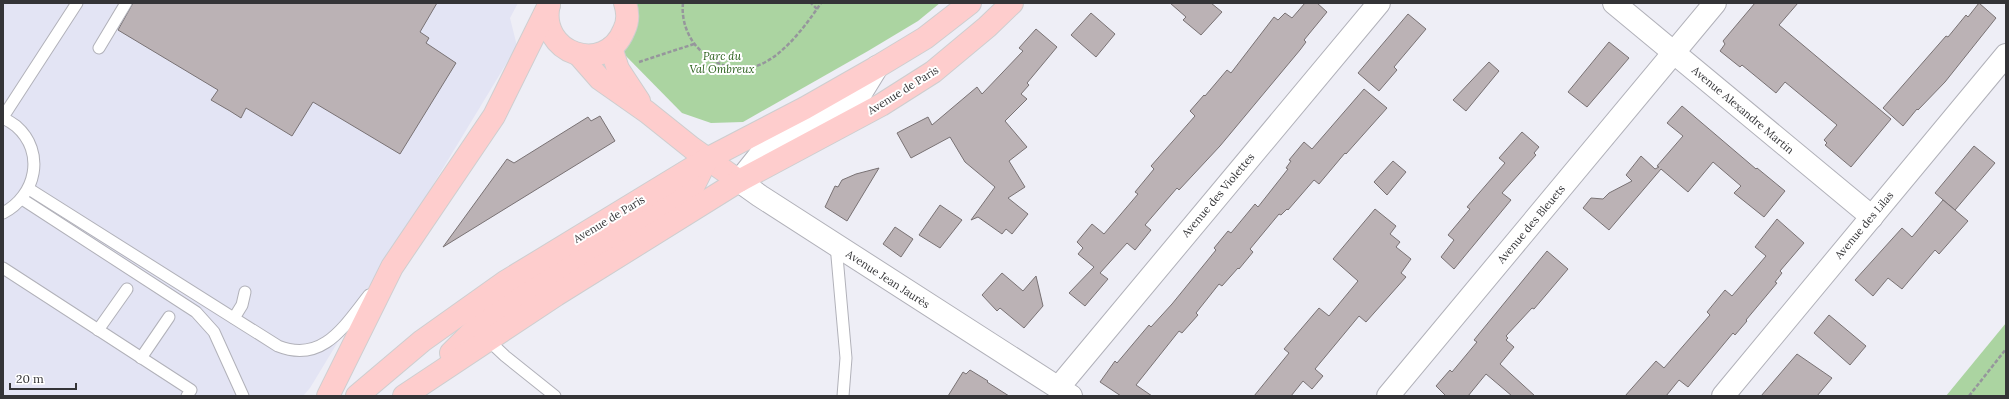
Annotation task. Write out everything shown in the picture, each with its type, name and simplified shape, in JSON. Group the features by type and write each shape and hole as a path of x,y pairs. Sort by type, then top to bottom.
{"main road":[{"path":"579,55 596,55 611,48 622,36 628,17 625,3"},
{"name":"Avenue de Paris","path":"357,396 422,341 505,282 707,159 805,108 877,67 925,38 970,3"},
{"name":"Avenue de Paris","path":"404,396 556,295 739,181 881,105 933,72 987,27 1012,3"},
{"path":"549,4 548,20 556,40 566,49 579,55 600,79 647,112"},
{"path":"328,396 392,267 494,116 549,4"},
{"path":"611,48 618,69 647,112"},
{"name":"Avenue Jean Jaurès","path":"647,112 707,159 739,181"},
{"path":"422,383 485,319 691,191 707,159"}],"street":[{"name":"Avenue des Violettes","path":"1065,392 1379,3"},
{"name":"Avenue Alexandre Martin","path":"1614,3 1872,217"},
{"name":"Avenue des Bleuets","path":"1388,396 1716,3"},
{"name":"Avenue des Lilas","path":"1723,396 2006,55"},
{"name":"Avenue de Paris","path":"739,181 759,156 770,147 811,121 858,98 877,67"},
{"name":"Avenue Jean Jaurès","path":"739,181 1065,392"}],"lane":[{"path":"3,213 12,209 22,199 29,189 34,172 33,155 26,138 16,126 3,117 77,3"},
{"path":"99,48 126,3"},
{"path":"29,189 278,346 291,351 303,351 316,348 329,342 392,267"},
{"path":"22,199 196,312 214,332 243,396"},
{"path":"836,245 846,358 843,396"},
{"path":"3,268 191,390 187,396"},
{"path":"98,330 127,289"},
{"path":"234,318 242,304 245,292"},
{"path":"141,358 168,317"},
{"path":"488,340 505,356 555,396"}],"path":[{"path":"683,3 682,10 687,32 694,44 708,57 720,65 734,69 747,68 765,62 785,50 801,32 821,3"},
{"path":"811,3 817,9"},
{"path":"618,69 694,44"},
{"path":"1969,396 2006,349"}],"shaded area":[{"path":"3,3 518,3 510,18 517,46 310,388 303,396 3,396"}],"green space":[{"name":"Parc du Val Ombreux","path":"633,3 940,3 918,21 743,122 711,123 682,113 621,51"},
{"path":"2006,323 2006,396 1946,396"}],"building":[{"path":"133,3 437,3 420,32 429,38 426,43 456,63 400,154 313,102 292,136 246,108 241,118 211,100 218,90 118,30"},
{"path":"1170,3 1211,3 1222,12 1201,35 1183,20 1186,17"},
{"path":"1305,3 1317,3 1327,12 1304,40 1306,42 1300,50 1220,146 1179,190 1177,188 1145,225 1151,230 1135,250 1127,243 1100,273 1108,279 1085,306 1069,293 1094,267 1078,254 1083,248 1077,242 1092,224 1104,234 1138,194 1135,192 1154,169 1151,166 1195,116 1190,111 1227,70 1231,73 1274,17 1278,20 1285,13 1292,18"},
{"path":"1755,3 1798,3 1779,25 1891,119 1851,167 1825,145 1827,143 1824,140 1837,125 1785,82 1776,93 1742,65 1740,67 1720,51 1725,44 1723,41"},
{"path":"1979,3 1996,18 1945,82 1918,110 1917,109 1903,126 1883,108 1946,36 1948,37 1966,15 1968,17"},
{"path":"1091,13 1115,34 1096,57 1071,35"},
{"path":"1408,14 1426,29 1394,67 1397,70 1379,91 1358,73"},
{"path":"1036,29 1057,47 1027,83 1029,85 1021,94 1027,99 1005,121 1027,147 1009,161 1025,187 1008,198 1028,214 1012,234 1006,229 1002,234 978,217 971,220 995,187 965,162 950,137 911,158 897,133 928,117 932,125 977,87 982,94 1023,51 1019,48"},
{"path":"1609,42 1629,58 1587,107 1568,92"},
{"path":"1489,62 1499,71 1466,111 1453,100"},
{"path":"1364,89 1387,108 1346,154 1345,153 1319,184 1314,180 1288,210 1287,209 1281,215 1279,214 1250,249 1253,252 1239,269 1238,268 1222,286 1219,284 1196,313 1198,315 1182,333 1179,331 1136,385 1152,396 1121,396 1100,382 1115,361 1117,363 1149,325 1151,327 1172,304 1216,250 1214,248 1228,231 1231,233 1255,204 1258,207 1288,169 1286,168 1291,161 1289,160 1304,142 1312,149"},
{"path":"1682,106 1756,169 1757,168 1785,191 1764,217 1734,193 1741,186 1713,162 1688,192 1661,169 1609,230 1583,208 1591,198 1603,199 1609,193 1632,181 1626,175 1641,156 1655,169 1659,167 1657,166 1683,136 1667,123"},
{"path":"600,116 615,141 443,247 507,159 514,163 588,117 591,121"},
{"path":"1522,132 1539,147 1534,153 1536,155 1502,193 1511,200 1454,269 1441,257 1454,240 1448,235 1470,209 1467,207 1505,163 1499,158"},
{"path":"1974,146 1995,163 1955,210 1935,193"},
{"path":"1393,161 1406,172 1387,195 1374,182"},
{"path":"879,168 847,221 825,207 835,186 838,187 842,180 856,174"},
{"path":"1943,200 1968,221 1939,254 1935,250 1902,289 1888,278 1873,296 1855,280 1902,228 1912,237"},
{"path":"940,205 962,220 940,248 919,235"},
{"path":"1375,209 1396,226 1390,234 1400,242 1396,247 1411,259 1401,273 1406,277 1366,322 1359,316 1315,369 1323,376 1312,389 1303,381 1291,396 1254,396 1289,353 1284,349 1319,308 1329,316 1358,281 1333,259"},
{"path":"1777,219 1804,243 1780,271 1782,273 1775,282 1777,283 1735,335 1733,333 1688,387 1679,380 1666,396 1625,396 1656,361 1664,368 1710,315 1707,312 1725,290 1732,296 1766,256 1755,247"},
{"path":"895,227 913,239 901,257 883,244"},
{"path":"1547,251 1568,269 1534,309 1532,308 1506,336 1508,338 1506,340 1514,347 1500,364 1535,396 1512,396 1486,374 1468,396 1446,396 1436,386 1450,370 1452,372 1477,342 1474,340"},
{"path":"1002,273 1023,291 1036,276 1043,306 1024,328 1000,308 997,311 982,295"},
{"path":"1829,315 1866,346 1850,365 1814,333"},
{"path":"1797,354 1832,378 1817,396 1761,396"},
{"path":"970,370 1009,396 948,396 963,372 966,374"}]}
